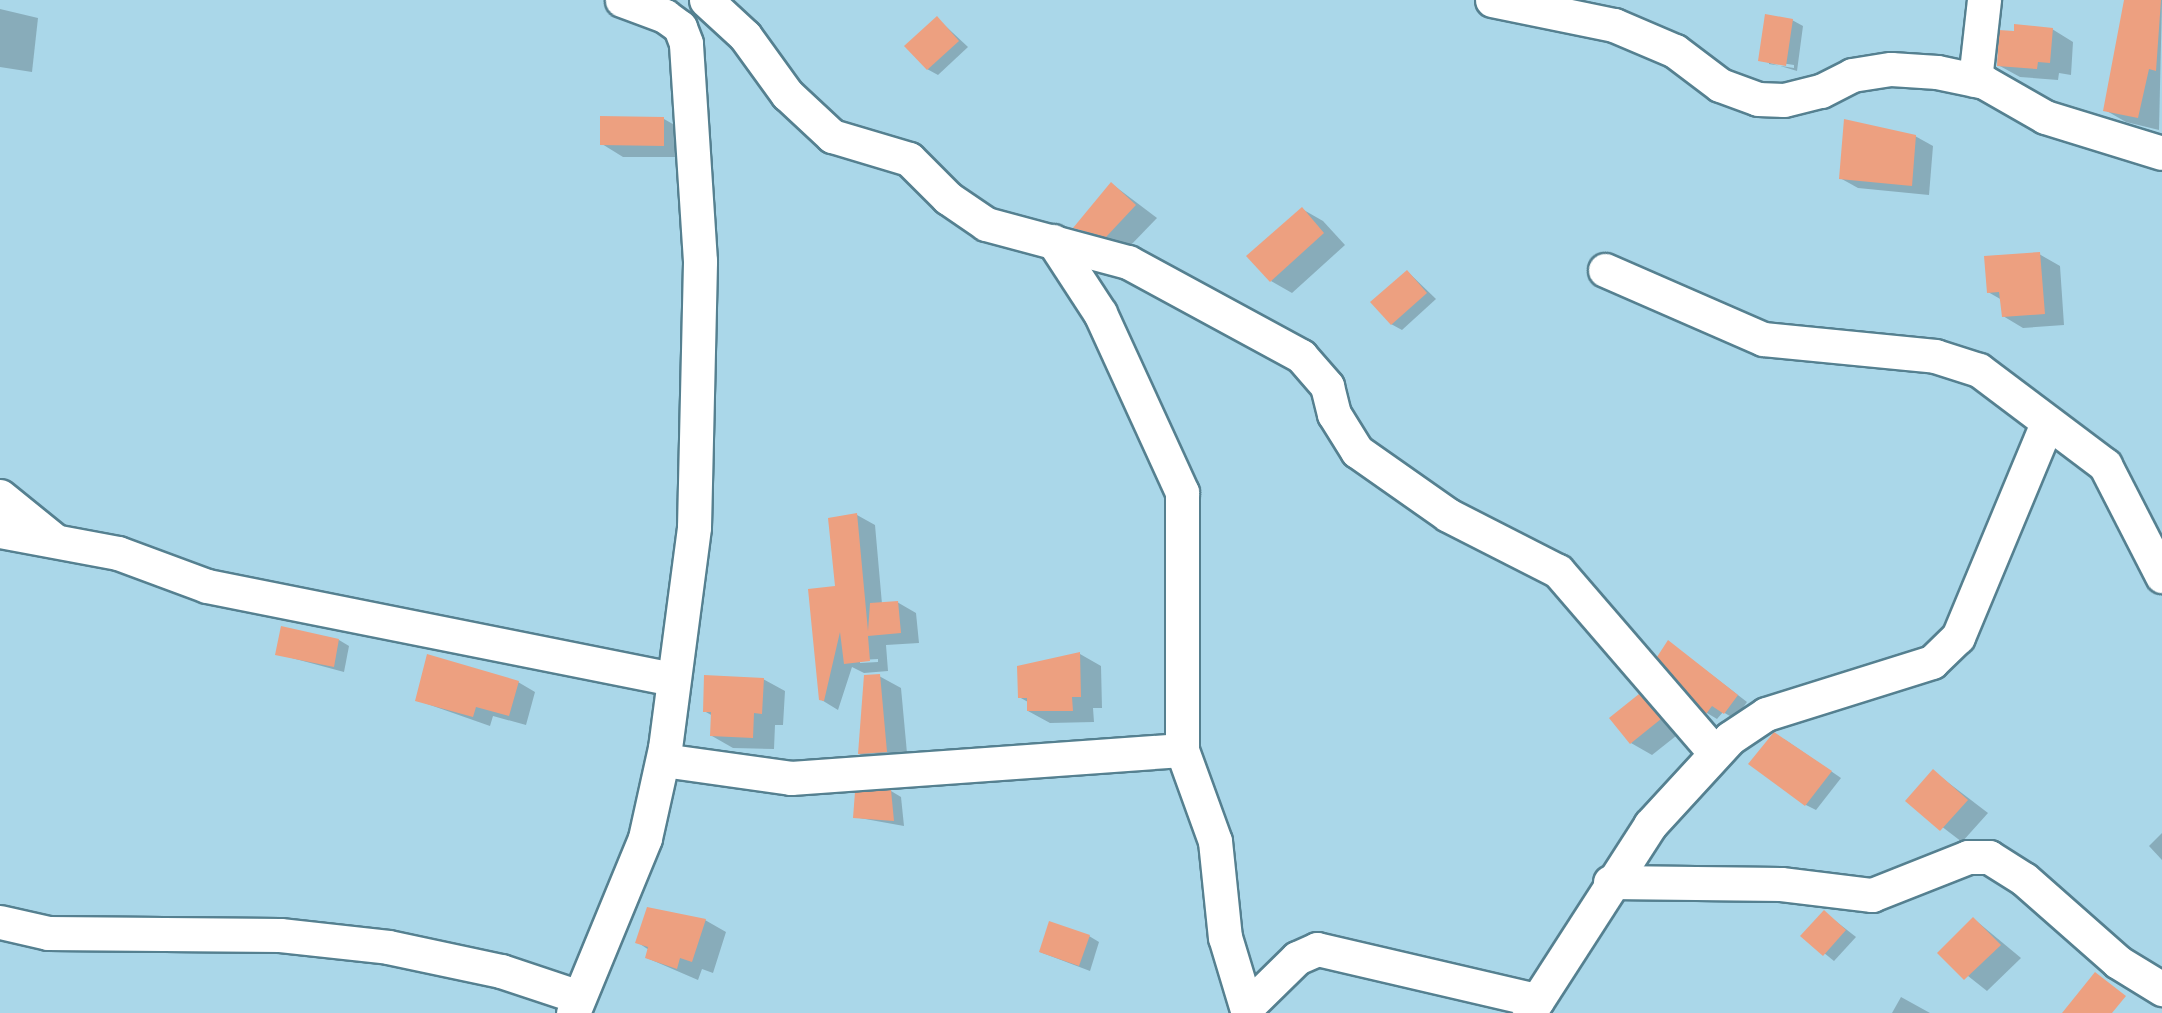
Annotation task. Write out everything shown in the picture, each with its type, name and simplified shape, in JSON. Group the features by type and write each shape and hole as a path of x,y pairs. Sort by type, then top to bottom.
{"street":[{"path":"0,922 48,933 280,935 388,947 501,971 577,1008 645,838 663,760 671,679 694,527 699,428 700,261 686,44 680,27 665,16 622,0"},
{"path":"706,0 745,36 787,94 832,136 909,159 948,198 986,224 1053,241 1162,277 1301,356 1327,386 1334,414 1357,451 1448,515 1558,571 1715,753"},
{"path":"1492,0 1614,25 1675,51 1720,85 1758,99 1784,100 1821,91 1852,75 1891,69 1975,80 2045,117 2162,153"},
{"path":"1975,80 1984,0"},
{"path":"1053,241 1100,313 1182,492 1182,750 1215,841 1225,937 1248,1010 1297,958 1317,949 1533,1006 1610,882 1650,825 1715,753 1766,714 1932,662 1946,650 1970,615 1981,576 2047,423"},
{"path":"1605,270 1763,339 1958,359 2016,395 2116,478 2162,576"},
{"path":"0,496 57,542"},
{"path":"0,531 128,556 207,586 671,679"},
{"path":"663,760 791,778 1182,750"},
{"path":"1610,882 1780,884 1872,895 1968,857 1989,857 2024,879 2118,962 2162,989"}],"building":[{"path":"2124,0 2161,0 2156,71 2149,69 2138,118 2103,111"},
{"path":"1765,14 1793,19 1786,66 1758,61"},
{"path":"937,16 959,41 927,70 904,46"},
{"path":"2014,24 2053,28 2050,63 2038,62 2037,69 1997,66 1999,30 2014,31"},
{"path":"600,116 664,117 664,146 600,145"},
{"path":"1844,119 1916,135 1912,186 1839,179"},
{"path":"1111,182 1136,205 1106,237 1073,228"},
{"path":"1302,207 1324,233 1270,282 1246,256"},
{"path":"2040,252 2045,314 2002,317 1999,292 1987,293 1984,256"},
{"path":"1407,270 1427,293 1391,325 1370,302"},
{"path":"857,513 868,631 870,603 898,601 901,633 868,636 870,661 844,664 840,632 824,701 819,700 808,589 835,586 828,518"},
{"path":"281,626 339,639 334,667 275,655"},
{"path":"1668,640 1738,695 1724,714 1712,706 1706,714 1657,657"},
{"path":"1080,652 1081,697 1072,697 1073,711 1027,711 1027,698 1018,698 1017,666"},
{"path":"427,654 519,681 509,716 476,707 473,717 415,701"},
{"path":"880,674 887,752 858,754 864,675"},
{"path":"704,675 764,678 762,714 754,713 753,738 710,736 711,712 703,712"},
{"path":"1639,694 1661,719 1630,744 1609,718"},
{"path":"1774,732 1832,771 1805,806 1748,764"},
{"path":"1933,769 1968,800 1940,831 1905,801"},
{"path":"891,790 894,821 853,818 855,792"},
{"path":"647,907 706,919 692,962 680,958 677,969 645,958 648,947 635,943"},
{"path":"1824,910 1846,930 1823,956 1800,936"},
{"path":"1973,917 2001,945 1964,980 1937,953"},
{"path":"1049,921 1090,935 1079,966 1039,952"},
{"path":"2095,972 2126,996 2112,1013 2062,1013"}]}
